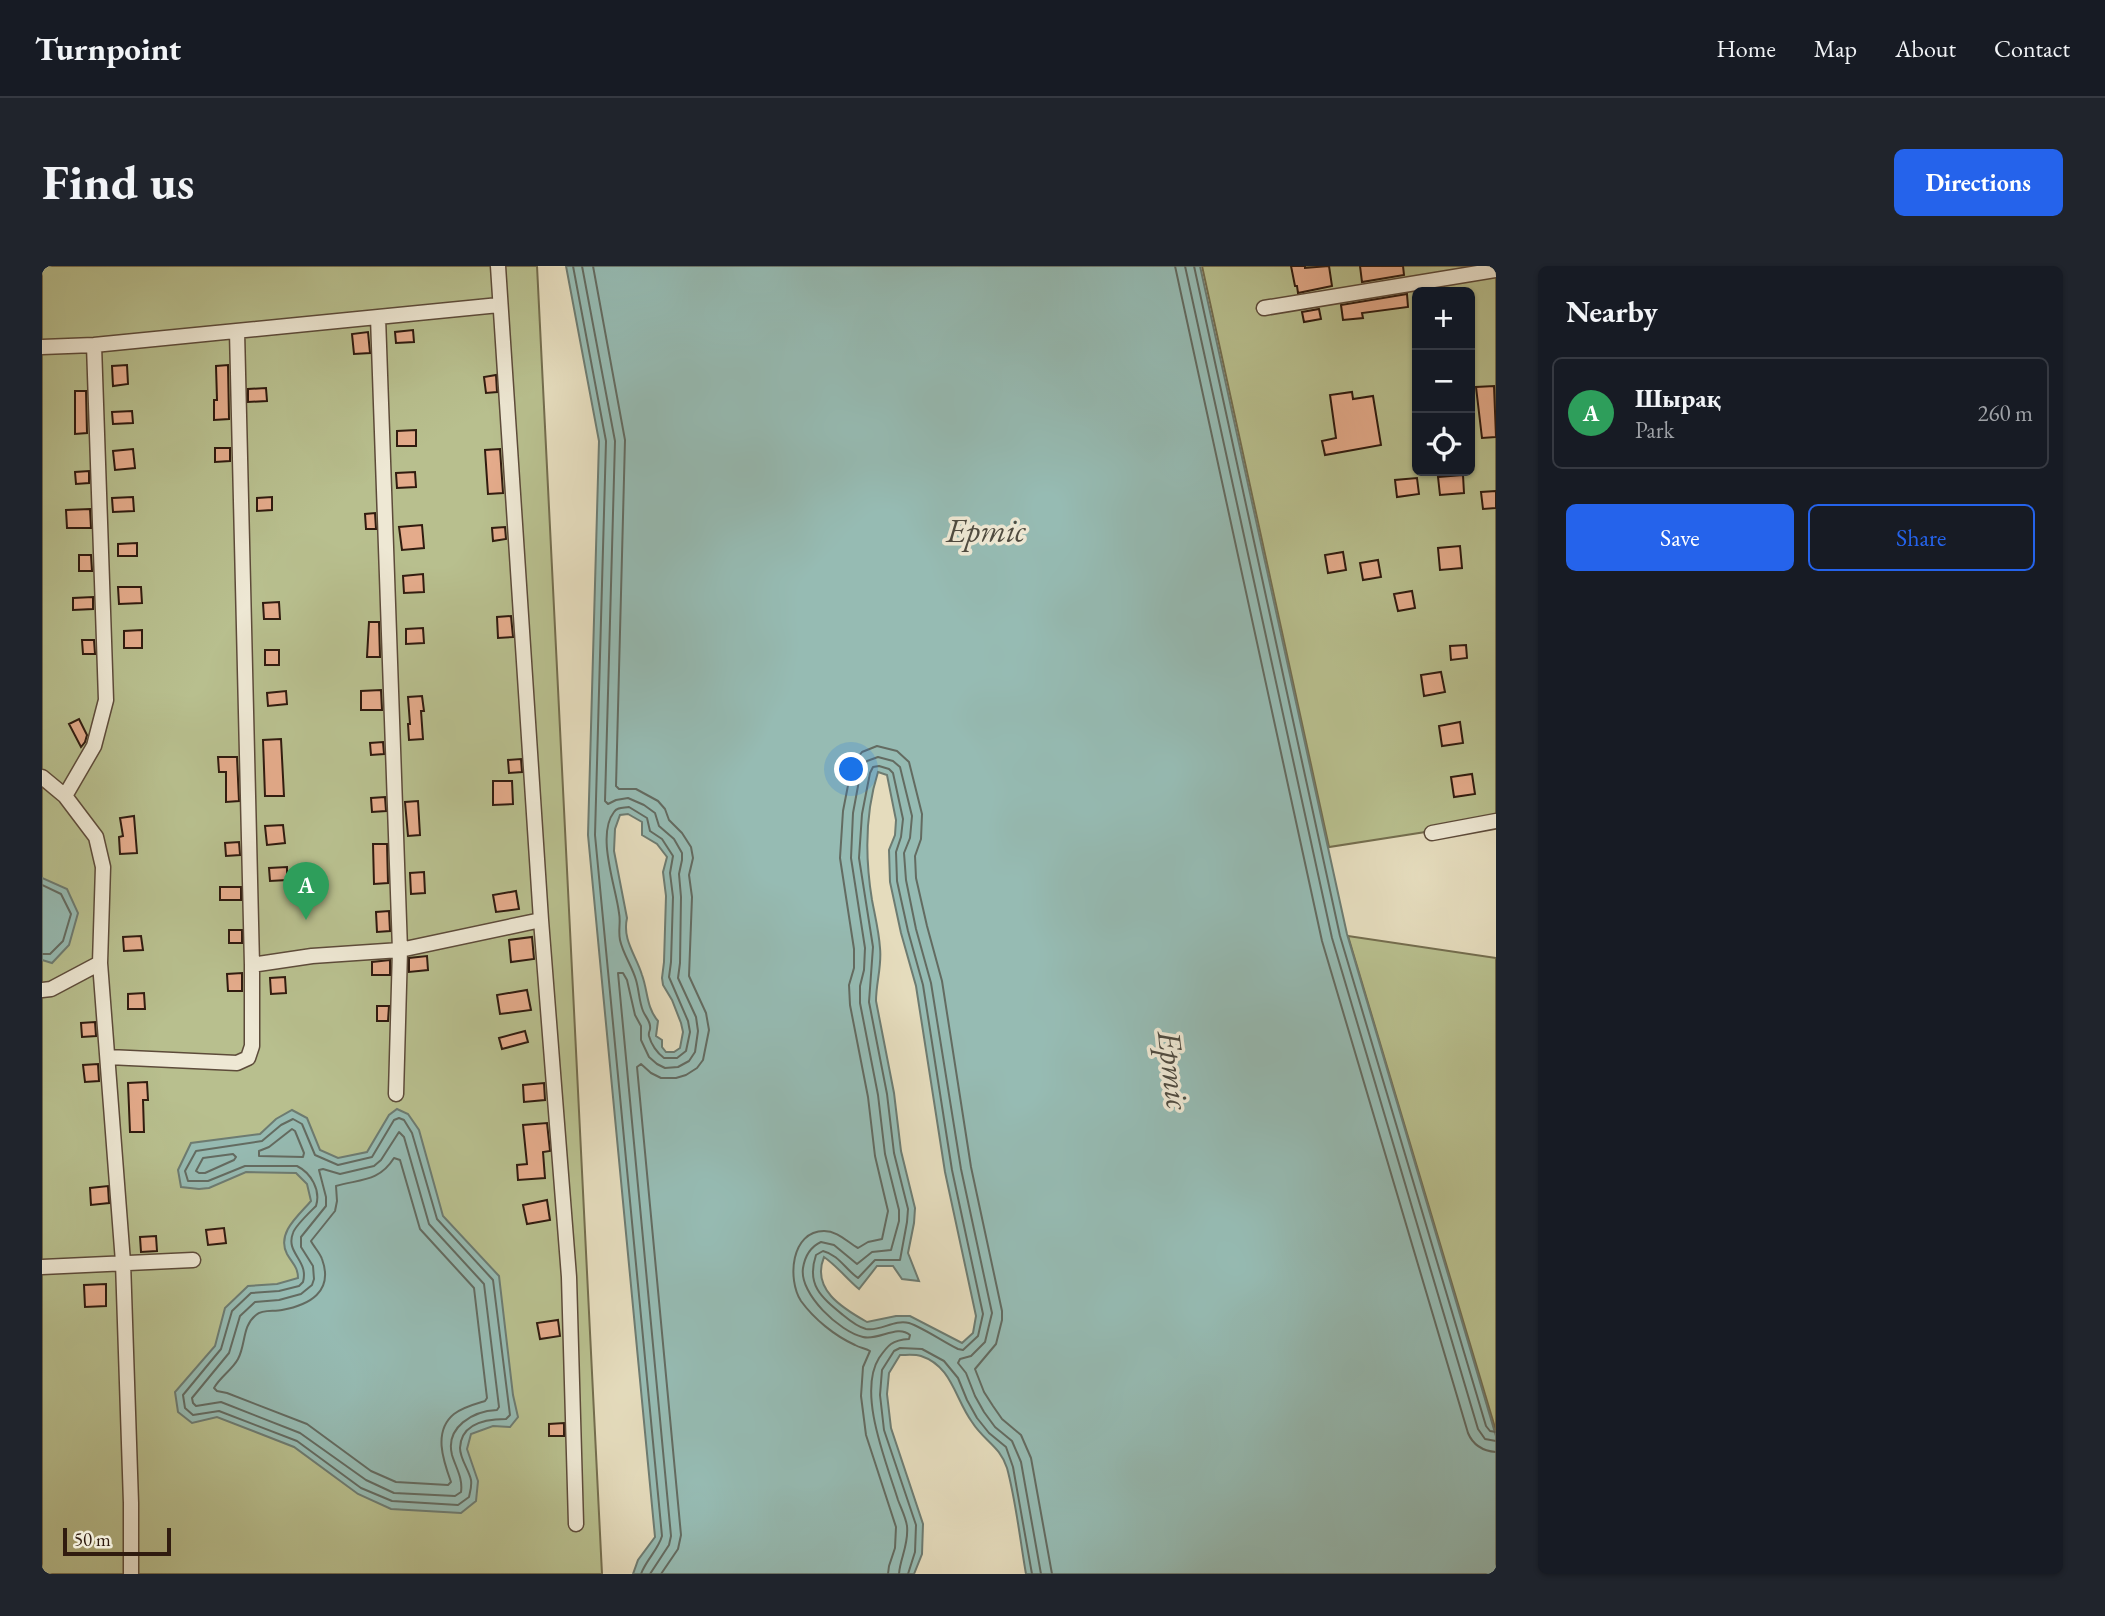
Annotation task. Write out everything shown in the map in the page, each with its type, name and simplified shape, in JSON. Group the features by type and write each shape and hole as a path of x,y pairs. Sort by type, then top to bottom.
{"street":[{"path":"498,266 541,920 569,1277 576,1524"},
{"path":"1264,307 1496,270"},
{"path":"42,347 94,345 499,305"},
{"path":"378,317 400,950 396,1094"},
{"path":"108,1057 237,1063 248,1058 252,1046 237,331"},
{"path":"65,796 94,746 106,700 94,345"},
{"path":"42,776 65,796 96,837 103,867 100,963 123,1262 131,1574"},
{"path":"1432,833 1496,821"},
{"path":"252,965 312,956 400,950 541,920"},
{"path":"42,990 51,989 100,963"},
{"path":"42,1267 193,1259"}],"green space":[{"path":"42,266 537,266 602,1574 42,1574"},
{"path":"1202,266 1496,266 1496,821 1329,847"},
{"path":"1348,936 1496,958 1496,1431"}],"water":[{"name":"Ертіс","path":"566,266 1200,266 1347,934 1496,1436 1496,1574 1026,1574 1013,1494 1004,1460 972,1422 940,1367 921,1356 900,1355 889,1373 887,1394 891,1428 923,1524 922,1554 914,1574 633,1574 638,1560 655,1537 588,835 599,441","holes":["878,772 887,775 896,820 895,835 889,850 890,882 916,986 945,1172 976,1316 973,1333 962,1343 910,1316 867,1322 839,1304 825,1288 822,1279 824,1257 859,1289 877,1266 893,1266 902,1279 919,1281 908,1253 915,1208 901,1151 894,1093 876,1001 879,936 867,851 871,803","628,814 642,822 642,835 657,844 667,857 663,872 666,896 662,978 683,1032 680,1048 674,1052 666,1052 662,1047 662,1040 656,1036 658,1021 649,1005 642,975 626,933 627,918 614,851 615,829 620,815"]},
{"path":"42,878 67,889 78,913 69,945 52,963 42,960"},
{"path":"397,1109 408,1114 419,1130 443,1216 499,1276 518,1417 510,1427 493,1426 471,1434 467,1449 478,1481 476,1501 461,1513 391,1509 358,1494 294,1447 217,1417 192,1423 178,1412 175,1392 215,1346 225,1308 248,1286 277,1284 298,1278 296,1268 284,1246 284,1239 290,1225 311,1201 307,1184 296,1173 246,1172 209,1188 181,1187 178,1170 191,1143 260,1134 276,1119 292,1110 307,1118 320,1150 338,1158 367,1152 389,1115"}],"building":[{"path":"1291,266 1329,266 1332,286 1298,293"},
{"path":"1360,266 1403,266 1404,275 1362,282"},
{"path":"1407,294 1408,307 1362,313 1363,318 1343,320 1341,305"},
{"path":"1319,309 1321,319 1304,322 1302,312"},
{"path":"413,330 414,342 396,343 395,332"},
{"path":"368,332 370,353 354,354 352,334"},
{"path":"127,365 128,384 113,386 112,366"},
{"path":"228,365 229,419 214,420 214,400 217,400 216,366"},
{"path":"496,375 497,392 486,393 484,377"},
{"path":"1494,386 1496,437 1482,438 1476,387"},
{"path":"266,388 267,401 248,402 248,389"},
{"path":"75,391 86,391 87,433 75,434"},
{"path":"1352,392 1353,399 1373,396 1381,445 1325,455 1322,441 1336,438 1330,395"},
{"path":"132,411 133,423 113,424 112,412"},
{"path":"416,430 416,446 397,446 397,431"},
{"path":"215,448 230,448 230,461 215,462"},
{"path":"133,449 135,468 115,470 113,451"},
{"path":"500,449 503,493 488,494 485,450"},
{"path":"89,471 89,483 76,484 75,472"},
{"path":"415,472 416,487 397,488 396,473"},
{"path":"1463,476 1464,493 1440,495 1438,477"},
{"path":"1417,478 1419,494 1397,497 1395,480"},
{"path":"1496,491 1496,508 1483,509 1481,492"},
{"path":"133,497 134,511 113,512 112,498"},
{"path":"272,497 272,510 257,511 257,498"},
{"path":"90,509 91,528 67,528 66,510"},
{"path":"375,513 376,529 366,529 365,514"},
{"path":"422,525 424,548 402,550 399,527"},
{"path":"505,527 506,539 493,541 492,528"},
{"path":"137,543 137,556 118,556 118,544"},
{"path":"1460,546 1462,568 1440,570 1438,548"},
{"path":"1343,552 1346,570 1328,573 1325,555"},
{"path":"79,555 91,555 92,571 79,571"},
{"path":"1378,560 1381,577 1363,580 1360,563"},
{"path":"423,574 424,592 404,593 403,576"},
{"path":"118,587 141,587 142,603 119,604"},
{"path":"1412,591 1415,608 1398,611 1394,594"},
{"path":"93,597 93,609 73,610 73,598"},
{"path":"279,602 280,619 264,619 263,603"},
{"path":"511,616 513,637 498,638 497,617"},
{"path":"369,622 379,622 380,657 367,657"},
{"path":"423,628 424,643 406,644 406,629"},
{"path":"142,630 142,648 124,648 124,631"},
{"path":"82,640 94,640 95,654 83,654"},
{"path":"1466,645 1467,658 1451,660 1450,646"},
{"path":"265,650 279,650 279,665 265,665"},
{"path":"1441,672 1445,692 1424,696 1421,675"},
{"path":"381,690 382,710 361,710 361,691"},
{"path":"286,691 287,704 268,706 267,693"},
{"path":"422,696 423,739 409,740 408,697"},
{"path":"79,719 87,735 81,747 69,724"},
{"path":"1460,722 1463,743 1442,746 1439,726"},
{"path":"281,739 284,796 265,796 263,740"},
{"path":"383,742 384,754 371,755 370,743"},
{"path":"218,757 237,757 239,801 226,802 226,772 219,772"},
{"path":"521,759 522,772 509,773 508,760"},
{"path":"1472,774 1475,794 1454,797 1451,777"},
{"path":"493,781 512,781 513,804 493,805"},
{"path":"385,797 386,811 372,812 371,798"},
{"path":"418,801 420,835 408,836 405,802"},
{"path":"134,816 137,853 120,854 119,837 123,836 120,818"},
{"path":"283,825 285,843 267,845 265,826"},
{"path":"239,842 240,855 226,856 225,843"},
{"path":"373,844 387,844 388,883 374,884"},
{"path":"287,867 287,880 270,881 269,868"},
{"path":"424,872 425,893 411,894 410,873"},
{"path":"220,887 241,887 241,900 220,900"},
{"path":"516,891 519,909 496,912 493,895"},
{"path":"389,911 390,931 377,932 376,912"},
{"path":"229,930 242,930 242,943 229,943"},
{"path":"141,936 143,950 124,951 123,937"},
{"path":"532,937 534,959 511,962 509,940"},
{"path":"427,956 428,970 409,972 409,958"},
{"path":"390,960 390,975 372,975 372,962"},
{"path":"242,973 242,991 228,991 227,974"},
{"path":"285,977 286,993 271,994 270,978"},
{"path":"527,990 531,1010 500,1014 497,995"},
{"path":"144,993 145,1009 128,1009 128,994"},
{"path":"377,1006 389,1006 388,1021 377,1021"},
{"path":"95,1022 96,1036 82,1037 81,1023"},
{"path":"525,1031 528,1042 502,1049 499,1038"},
{"path":"98,1064 99,1081 85,1082 83,1065"},
{"path":"147,1082 148,1100 143,1100 144,1132 130,1132 128,1083"},
{"path":"544,1083 545,1100 524,1102 523,1085"},
{"path":"547,1123 550,1151 543,1152 545,1178 518,1180 517,1165 527,1164 523,1125"},
{"path":"108,1186 109,1203 91,1205 90,1188"},
{"path":"547,1200 550,1220 527,1224 523,1205"},
{"path":"224,1228 226,1243 208,1245 206,1230"},
{"path":"156,1236 157,1251 141,1252 140,1237"},
{"path":"106,1284 106,1306 85,1307 84,1285"},
{"path":"558,1320 560,1336 540,1339 537,1323"},
{"path":"564,1423 564,1436 549,1436 549,1424"}],"place":[{"name":"Шырақ","path":"306,920"}]}
